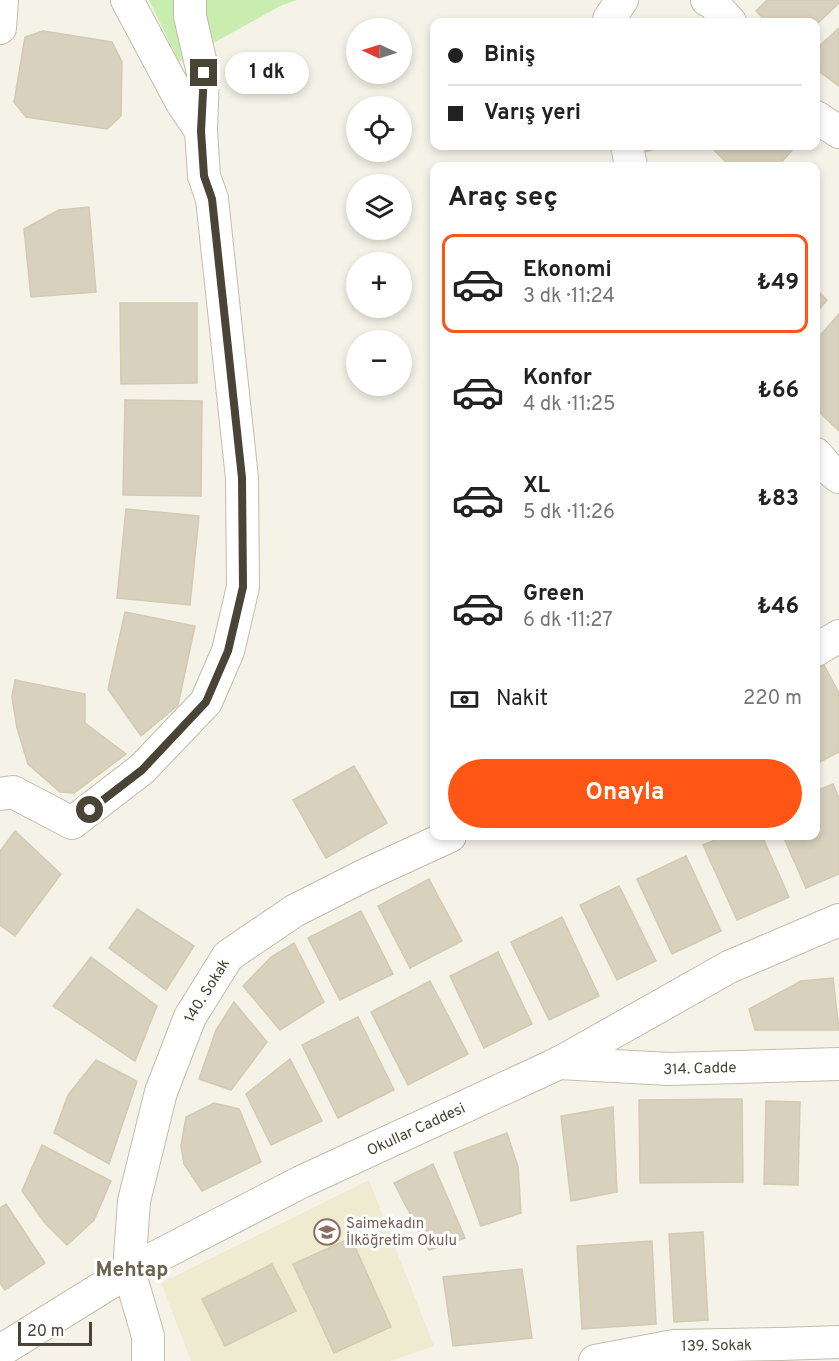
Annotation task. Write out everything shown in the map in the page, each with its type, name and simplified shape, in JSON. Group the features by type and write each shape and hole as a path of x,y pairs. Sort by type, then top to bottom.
{"street":[{"path":"0,28 2,0"},
{"path":"127,0 182,103 201,131"},
{"path":"0,794 13,792 72,823 189,737 228,651 243,587 242,478 212,199 204,176 201,131 204,73 190,16 190,0"},
{"path":"610,18 622,0"},
{"path":"707,0 711,1 726,18"},
{"path":"820,120 839,132"},
{"path":"820,459 839,477"},
{"path":"820,648 839,636"},
{"name":"140. Sokak","path":"129,1271 134,1201 161,1092 190,1017 228,956 246,936 363,876 441,840"},
{"name":"Okullar Caddesi","path":"0,1351 129,1271 301,1182 559,1063 729,967 839,920"},
{"name":"314. Cadde","path":"559,1063 669,1069 839,1064"},
{"path":"129,1271 148,1336 148,1361"},
{"name":"139. Sokak","path":"595,1361 674,1346 839,1342"}],"shaded area":[{"name":"Saimekadın İlköğretim Okulu","path":"369,1180 434,1346 390,1361 191,1361 161,1283"}],"green space":[{"path":"149,0 297,0 282,5 179,62"}],"building":[{"path":"767,0 839,0 839,3 820,21 820,18 763,18 756,11"},
{"path":"839,28 839,86 820,72 820,45"},
{"path":"43,31 112,42 122,62 121,116 107,129 26,117 14,102 25,37"},
{"path":"714,150 792,150 782,162 726,162"},
{"path":"89,207 96,292 31,297 24,229 59,210"},
{"path":"820,293 827,300 820,308"},
{"path":"120,303 197,303 197,383 121,384"},
{"path":"839,314 839,431 820,413 820,335"},
{"path":"125,400 202,401 201,496 123,495"},
{"path":"126,509 199,516 190,605 117,598"},
{"path":"125,612 195,626 178,705 141,736 108,689"},
{"path":"824,665 839,693 839,752 820,762 820,667"},
{"path":"15,680 85,694 85,723 126,754 74,793 60,792 28,764 17,728 12,697"},
{"path":"354,766 387,823 326,858 293,800"},
{"path":"833,784 839,798 839,874 806,888 785,840 820,840 820,789"},
{"path":"15,831 61,874 15,936 0,925 0,851"},
{"path":"715,840 764,840 789,897 737,920 703,845"},
{"path":"686,856 721,931 672,954 637,879"},
{"path":"429,879 462,941 410,968 378,906"},
{"path":"619,886 656,961 617,980 580,905"},
{"path":"137,909 194,946 166,990 109,948"},
{"path":"361,911 393,974 340,1000 308,938"},
{"path":"562,917 599,996 549,1020 511,942"},
{"path":"294,943 324,1002 280,1030 243,986 271,957"},
{"path":"498,952 532,1024 484,1048 450,976"},
{"path":"91,957 157,1006 135,1061 53,1006"},
{"path":"833,978 839,1030 755,1030 749,1009 801,981"},
{"path":"430,981 468,1054 408,1085 371,1012"},
{"path":"234,1002 267,1042 231,1090 199,1079 216,1030"},
{"path":"358,1017 394,1090 338,1118 302,1045"},
{"path":"290,1059 322,1121 271,1145 246,1094"},
{"path":"96,1060 137,1081 109,1164 54,1133 68,1095"},
{"path":"742,1099 743,1182 640,1183 639,1100"},
{"path":"766,1101 800,1102 798,1185 764,1184"},
{"path":"214,1103 239,1109 261,1162 202,1191 184,1164 181,1146 186,1117"},
{"path":"613,1107 617,1192 571,1201 561,1116"},
{"path":"507,1133 518,1167 521,1213 481,1226 454,1153"},
{"path":"42,1145 111,1181 94,1220 67,1245 45,1223 22,1191"},
{"path":"433,1164 465,1238 429,1250 394,1183"},
{"path":"6,1204 45,1263 5,1290 0,1283 0,1208"},
{"path":"703,1232 708,1320 674,1322 669,1234"},
{"path":"351,1238 391,1327 334,1353 293,1264"},
{"path":"652,1241 656,1324 582,1329 577,1246"},
{"path":"272,1264 296,1311 225,1346 202,1299"},
{"path":"522,1269 532,1338 453,1346 443,1277"}],"place":[{"name":"Saimekadın İlköğretim Okulu","path":"327,1232"}],"district":[{"name":"Mehtap","path":"132,1269"}],"route":[{"path":"90,810 142,770 206,702 228,651 243,587 242,478 212,199 204,176 201,131 204,73"}]}
